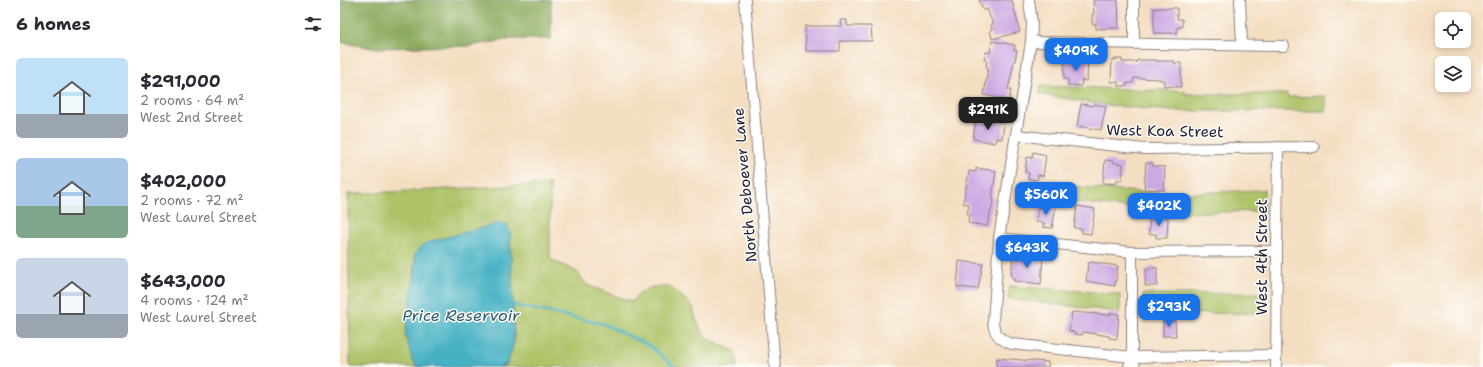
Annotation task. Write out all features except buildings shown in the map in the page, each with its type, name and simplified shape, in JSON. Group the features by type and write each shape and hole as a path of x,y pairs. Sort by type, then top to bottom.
{"street":[{"name":"North Deboever Lane","path":"745,0 775,367"},
{"path":"1029,0 1032,24 1031,42 999,238 993,322 997,336 1003,341 1012,344 1132,364 1276,355"},
{"path":"1134,0 1134,44"},
{"path":"1240,0 1242,45"},
{"path":"1031,42 1284,46"},
{"name":"West Koa Street","path":"1016,135 1144,149 1314,147"},
{"name":"West 4th Street","path":"1276,367 1278,147"},
{"path":"999,238 1132,252 1277,251"},
{"path":"1132,252 1132,364"}],"green space":[{"path":"340,0 551,0 551,39 512,39 469,46 371,48 340,42"},
{"path":"1041,86 1185,91 1185,94 1287,94 1288,97 1326,96 1326,111 1173,111 1105,105 1039,94"},
{"path":"1021,182 1163,194 1264,190 1264,211 1172,213 1020,196"},
{"path":"550,184 550,259 577,272 587,285 632,302 639,293 652,287 670,287 680,294 693,307 696,320 705,337 734,351 737,360 737,367 500,367 507,364 514,343 510,232 415,254 412,360 417,367 350,367 348,194"},
{"path":"1010,286 1120,294 1120,312 1008,299"},
{"path":"1263,293 1264,313 1144,314 1143,294"}],"water":[{"name":"Price Reservoir","path":"499,223 507,224 510,232 514,343 507,364 500,367 417,367 412,360 405,333 415,273 415,254 425,243"}],"waterway":[{"path":"513,305 604,324 650,346 675,367"}]}
